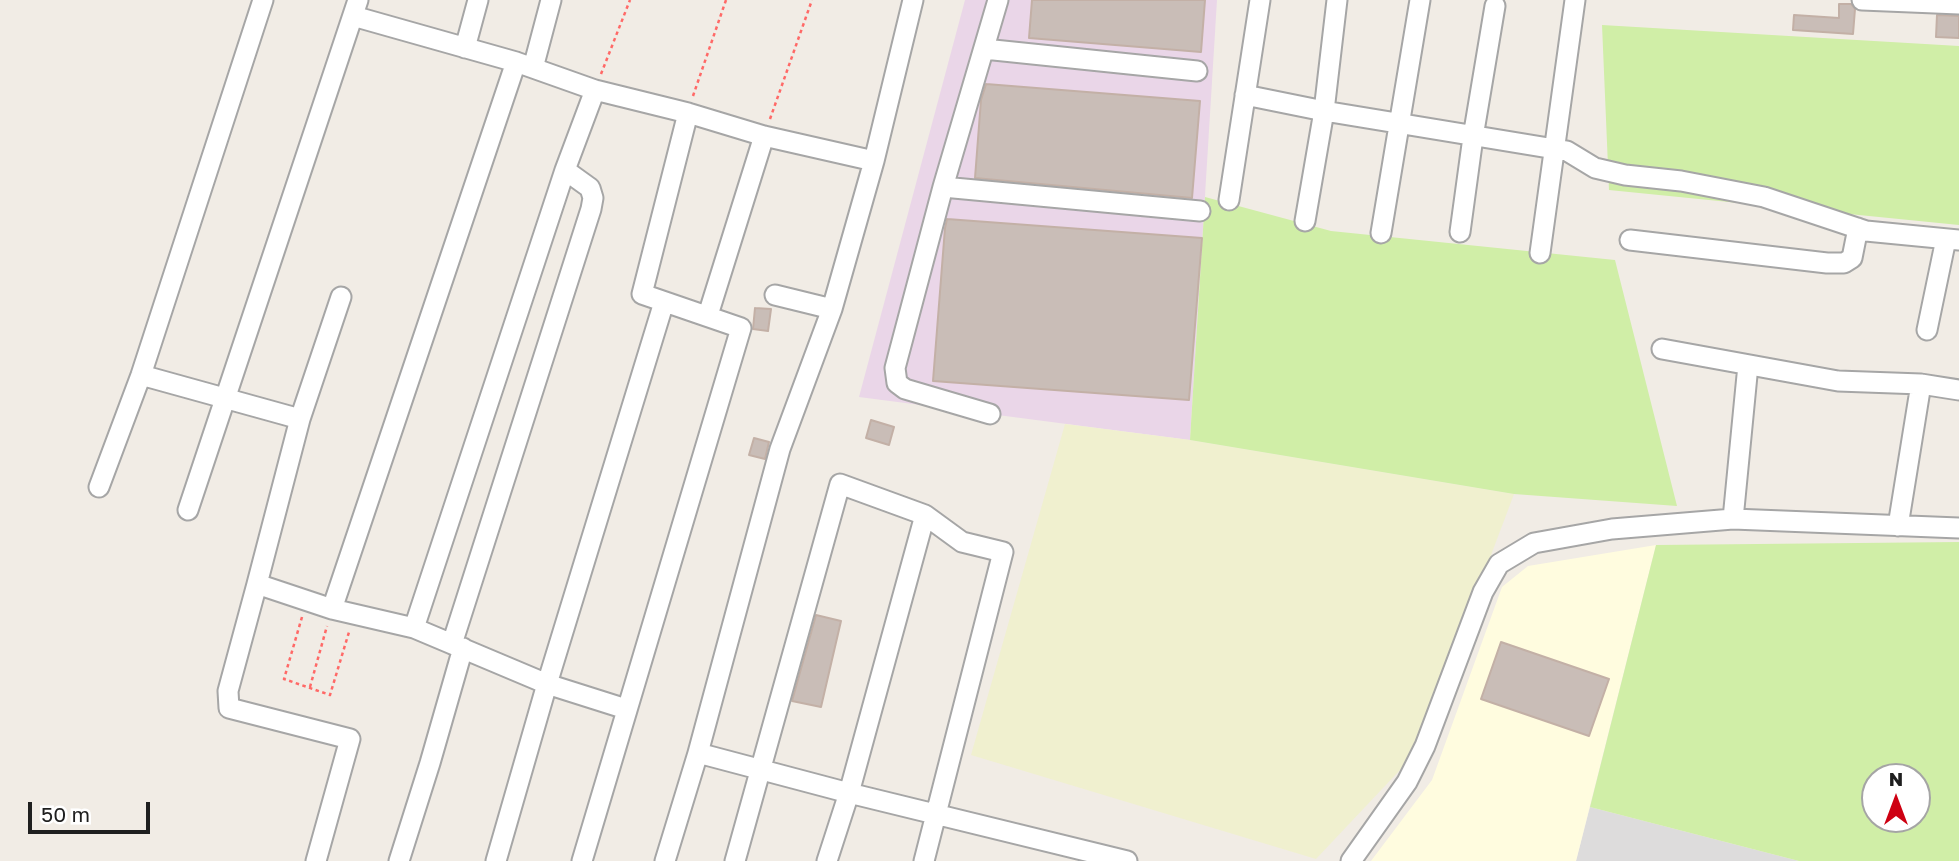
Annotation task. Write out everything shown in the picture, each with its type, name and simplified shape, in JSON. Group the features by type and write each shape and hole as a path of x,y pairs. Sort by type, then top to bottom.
{"street":[{"path":"99,487 141,374 262,0"},
{"path":"465,48 478,0"},
{"path":"332,609 525,65 551,0"},
{"path":"665,861 698,753 780,449 832,309 874,161 913,0"},
{"path":"990,414 905,389 897,383 895,376 896,359 943,187 998,0"},
{"path":"1229,200 1260,0"},
{"path":"1305,220 1324,111 1337,0"},
{"path":"1381,233 1420,0"},
{"path":"1540,253 1575,0"},
{"path":"1862,0 1959,5"},
{"path":"1460,232 1495,6"},
{"path":"188,510 355,8 465,48 525,65 595,90 688,113 764,136 874,161"},
{"path":"984,49 1197,71"},
{"path":"414,628 565,170 595,90"},
{"path":"1245,96 1567,151 1595,169 1681,181 1763,197 1866,231 1952,239 1927,330"},
{"path":"582,861 741,328 642,294 688,113"},
{"path":"708,316 764,136"},
{"path":"399,861 430,763 458,646 591,209 593,198 590,188 565,170"},
{"path":"943,187 1200,211"},
{"path":"1629,240 1844,262 1852,258 1858,228"},
{"path":"775,295 832,309"},
{"path":"316,861 350,739 229,708 228,691 300,418 341,297"},
{"path":"496,861 547,684 664,302"},
{"path":"1662,349 1838,380 1921,384 1959,390"},
{"path":"1733,519 1748,365"},
{"path":"141,374 300,418"},
{"path":"1898,526 1921,384"},
{"path":"735,861 840,484 925,515 961,542 1003,552 924,861"},
{"path":"827,861 849,793 925,515"},
{"path":"1351,861 1408,782 1483,592 1499,564 1534,543 1612,529 1733,519 1959,528"},
{"path":"257,584 332,609 414,628 547,684 626,709"},
{"path":"698,753 1127,861"}],"path":[{"path":"595,90 630,0"},
{"path":"688,113 726,0"},
{"path":"764,136 812,0"},
{"path":"307,600 284,679 330,695 355,615"},
{"path":"310,688 332,609"}],"shaded area":[{"path":"965,0 1217,0 1190,440 859,397"},
{"path":"1656,545 1576,861 1371,861 1432,780 1502,587 1528,566"},
{"path":"1590,807 1799,861 1576,861"}],"green space":[{"path":"1602,25 1959,46 1959,225 1609,190"},
{"path":"1205,197 1331,231 1615,260 1677,506 1514,494 1190,440"},
{"path":"1065,424 1190,440 1514,494 1417,752 1316,859 971,755"},
{"path":"1959,542 1959,861 1799,861 1590,807 1656,545"}],"building":[{"path":"1032,0 1205,0 1201,52 1029,38"},
{"path":"1839,4 1851,4 1855,9 1853,34 1793,30 1794,15 1839,18"},
{"path":"1937,15 1959,16 1959,38 1936,37"},
{"path":"986,84 1200,101 1192,198 975,178 981,100"},
{"path":"947,219 1202,238 1189,400 933,381"},
{"path":"755,308 771,309 768,331 753,329"},
{"path":"871,420 894,427 889,445 866,438"},
{"path":"754,438 769,442 765,459 749,455"},
{"path":"816,615 841,621 821,707 792,701"},
{"path":"1501,642 1609,679 1589,736 1481,699"}]}
